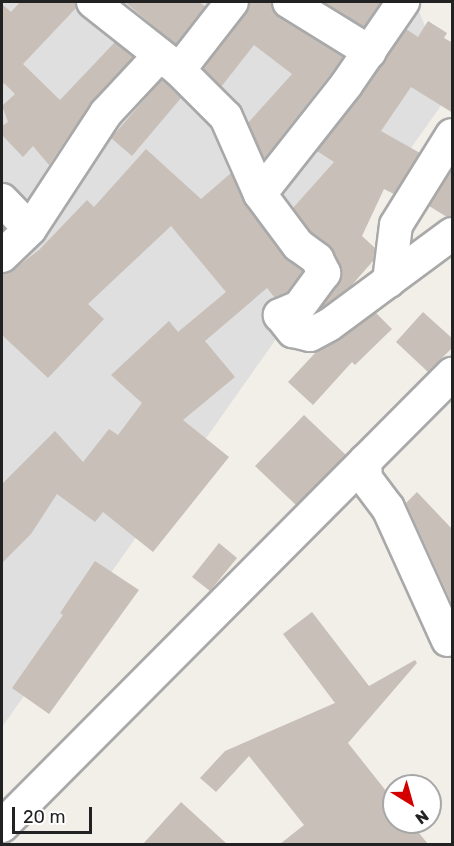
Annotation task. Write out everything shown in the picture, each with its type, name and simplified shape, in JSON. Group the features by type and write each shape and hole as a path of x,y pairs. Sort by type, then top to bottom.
{"street":[{"path":"2,256 30,229 106,112 169,62 232,2"},
{"path":"289,2 370,52"},
{"path":"260,194 289,162 370,52 403,2"},
{"path":"107,6 226,117 260,194 298,245 317,259 324,273 299,307 280,315 293,331 310,335 329,325 453,234"},
{"path":"389,281 396,225 453,135"},
{"path":"2,200 30,229"},
{"path":"2,826 453,374"},
{"path":"365,461 366,479 388,508 448,640"}],"shaded area":[{"path":"2,2 415,2 452,90 2,727"}],"building":[{"path":"20,2 75,2 76,8 23,64 60,100 115,42 134,57 91,103 49,165 33,146 23,157 2,135 2,126 8,122 2,106 15,94 4,83 2,86 2,4 11,12"},
{"path":"125,2 199,2 206,7 176,45"},
{"path":"250,2 271,2 280,17 344,57 264,159 248,123 292,74 254,45 221,87 203,69 246,13"},
{"path":"322,2 382,2 364,27"},
{"path":"428,21 447,33 444,38 453,43 453,113 411,87 381,131 420,153 394,194 384,189 362,236 375,248 373,261 351,286 319,310 339,283 340,266 333,250 311,232 293,208 334,162 317,151 406,29 418,37"},
{"path":"162,79 181,98 132,156 111,138"},
{"path":"146,149 201,199 231,173 246,205 284,256 303,271 287,292 275,298 267,288 205,341 235,377 183,420 229,457 153,552 103,512 95,522 57,494 31,534 2,563 2,484 55,431 83,462 109,429 118,435 142,403 111,375 169,321 178,332 226,292 171,226 88,304 104,319 48,378 2,335 2,273 14,269 39,250 87,200 94,207"},
{"path":"451,170 453,216 447,217 429,206"},
{"path":"423,312 453,339 453,347 428,372 396,342"},
{"path":"376,313 392,329 355,365 352,362 313,405 288,382 317,351"},
{"path":"304,415 346,455 296,505 255,466"},
{"path":"417,492 453,530 453,606 406,503"},
{"path":"219,543 237,558 210,591 192,577"},
{"path":"95,561 139,590 49,714 12,688 63,615 60,613"},
{"path":"312,612 369,686 415,660 417,663 348,743 382,786 382,834 420,834 428,844 280,844 304,825 249,756 216,792 200,778 225,751 335,703 283,634"},
{"path":"181,802 227,844 143,844"}]}
